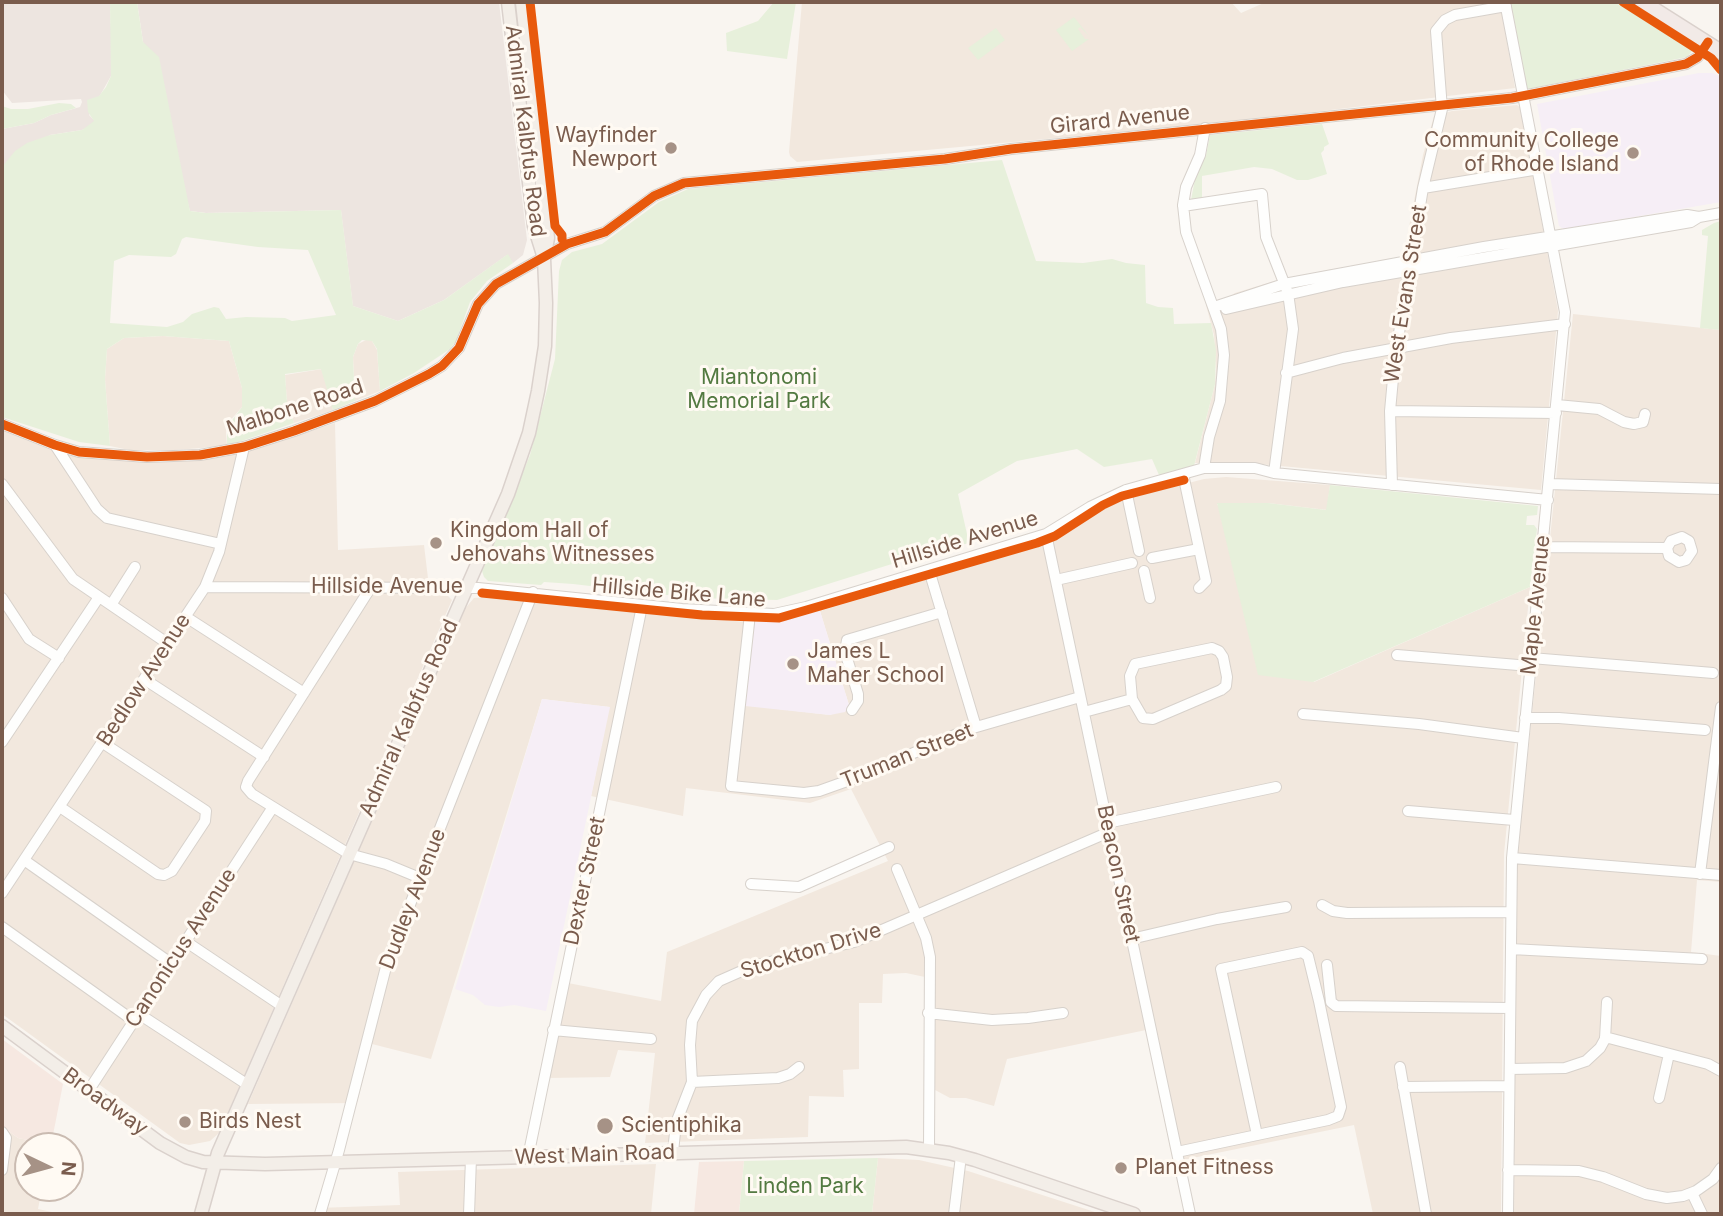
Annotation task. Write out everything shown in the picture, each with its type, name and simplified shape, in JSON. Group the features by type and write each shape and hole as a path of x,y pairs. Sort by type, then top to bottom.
{"highway":[{"path":"1642,2 1721,52"}],"main road":[{"name":"Admiral Kalbfus Road","path":"508,2 534,226 544,258"},
{"name":"Admiral Kalbfus Road","path":"201,1214 214,1163 516,474 533,414 545,335 544,258 548,238 522,2"},
{"name":"Broadway","path":"2,1027 175,1152 194,1160 214,1163"},
{"name":"West Main Road","path":"214,1163 879,1147 929,1150 961,1156 1134,1214"}],"street":[{"name":"Maple Avenue","path":"1505,4 1564,300 1565,324 1514,820 1508,1214"},
{"name":"West Evans Street","path":"1392,485 1390,411 1396,349 1423,188 1442,105 1435,37 1439,26 1455,15 1505,4"},
{"name":"Girard Avenue","path":"544,258 567,244 605,232 654,196 684,183 944,159 1011,149 1523,96 1686,64 1696,59 1708,42"},
{"path":"1203,468 1225,369 1221,329 1186,232 1183,206 1186,187 1200,155 1205,128"},
{"path":"1423,188 1539,169"},
{"path":"1183,206 1262,194 1266,237 1286,289 1293,329 1273,473"},
{"path":"1215,309 1286,289 1411,265 1687,215 1699,217 1721,213"},
{"name":"Malbone Road","path":"2,424 79,452 147,457 200,455 243,447 366,404 442,366 459,348 478,304 496,284 544,258"},
{"path":"1286,373 1343,358 1475,335 1565,324"},
{"path":"1390,411 1599,409 1624,422 1634,424 1643,422 1646,414"},
{"path":"55,445 97,509 107,517 220,544"},
{"name":"Bedlow Avenue","path":"2,894 205,587 214,569 243,447"},
{"name":"Hillside Avenue","path":"205,587 466,588 533,592 642,606 774,614 806,607 1046,534 1090,507 1126,490 1203,468 1255,468 1273,473 1548,500"},
{"path":"1183,474 1206,581 1199,588"},
{"path":"2,484 73,579 167,643"},
{"path":"1549,484 1721,489"},
{"path":"1126,490 1139,551"},
{"name":"Beacon Street","path":"1046,534 1190,1214"},
{"path":"1542,547 1667,548"},
{"path":"1152,558 1199,548"},
{"path":"1139,551 1147,552 1152,558 1151,566 1144,571 1136,570 1132,563 1133,555 1139,551"},
{"path":"1056,580 1132,563"},
{"path":"111,605 135,567"},
{"path":"929,570 976,727"},
{"path":"1144,571 1150,598"},
{"path":"371,587 246,787 252,794 349,854 386,864 420,878"},
{"name":"Dudley Avenue","path":"320,1214 336,1162 387,962 533,592"},
{"path":"2,742 99,597"},
{"path":"2,598 29,639 59,658"},
{"name":"Dexter Street","path":"528,1157 642,606"},
{"path":"852,710 858,701 858,694 845,652 848,640 942,612"},
{"name":"Truman Street","path":"750,614 732,786 804,793 819,791 976,727 1080,696"},
{"path":"186,617 304,693"},
{"path":"1212,648 1219,651 1223,657 1227,677 1226,686 1221,690 1149,720 1139,714 1132,699 1130,676 1135,664 1212,648"},
{"path":"1397,654 1713,673"},
{"path":"144,678 264,757"},
{"path":"1084,712 1132,699"},
{"path":"1700,874 1704,828 1719,753 1721,707"},
{"path":"1303,713 1419,724 1522,738"},
{"path":"1525,718 1559,718 1705,730"},
{"path":"60,807 158,874 168,874 205,821 206,811 103,743"},
{"name":"Stockton Drive","path":"673,1152 676,1123 692,1082 692,1021 706,995 719,981 753,966 854,942 1108,827 1276,787"},
{"name":"Canonicus Avenue","path":"89,1090 273,807"},
{"path":"1408,811 1514,820"},
{"path":"751,884 799,887 885,849"},
{"path":"1512,858 1721,875"},
{"path":"24,860 172,964"},
{"path":"897,869 926,938 930,957 929,1150"},
{"path":"1322,905 1333,911 1347,913 1511,912"},
{"path":"1131,939 1217,919 1286,907"},
{"path":"2,927 136,1017 248,1085"},
{"path":"186,941 282,1006"},
{"path":"1511,949 1702,959"},
{"path":"1177,1152 1257,1135 1338,1116 1340,1102 1308,957 1300,952 1221,969 1257,1135"},
{"path":"1327,965 1331,1002 1336,1006 1510,1008"},
{"path":"1510,1069 1557,1069 1582,1064 1594,1054 1605,1037 1607,1002"},
{"path":"928,1013 992,1020 1063,1013"},
{"path":"553,1030 651,1039"},
{"path":"1605,1037 1708,1064 1721,1071"},
{"path":"1659,1098 1669,1054"},
{"path":"692,1082 778,1079 799,1067"},
{"path":"1399,1068 1426,1214"},
{"path":"1403,1087 1509,1086"},
{"path":"2,1132 6,1138 2,1170"},
{"path":"954,1214 961,1156"},
{"path":"469,1214 471,1158"},
{"path":"1508,1170 1578,1171 1661,1197 1692,1193 1709,1182 1721,1168"},
{"path":"1692,1193 1702,1214"}],"shaded area":[{"path":"2,2 110,2 112,55 111,76 89,115 95,121 82,130 50,135 2,167 2,129 34,123 80,107 82,102 81,99 12,103 2,90"},
{"path":"137,2 499,2 527,240 523,255 513,263 507,255 444,300 398,321 353,306 341,210 206,213 190,211 143,42"},
{"path":"802,2 1231,2 1241,13 1266,2 1500,2 1515,88 1230,122 797,162 789,152"},
{"name":"Community College of Rhode Island","path":"1699,73 1713,73 1721,77 1721,202 1564,229 1559,226 1537,104"},
{"path":"1517,105 1521,108 1558,311 1541,490 1248,463 1195,463 1215,384 1214,335 1206,305 1271,282 1403,258 1423,155 1434,116 1452,111"},
{"path":"1573,314 1721,330 1721,882 1697,880 1691,952 1721,956 1721,1214 1514,1214 1516,870"},
{"path":"163,336 229,341 242,388 242,407 229,422 227,446 129,450 110,446 105,379 107,349 124,338"},
{"path":"368,339 377,350 380,391 355,401 353,357 358,344"},
{"path":"322,369 333,410 294,423 287,403 285,375"},
{"path":"335,423 338,550 424,545 430,595 448,596 452,600 219,1133 210,1141 189,1145 180,1143 2,1014 2,430 66,455 140,462 210,459 271,444"},
{"path":"1226,477 1330,485 1327,510 1268,503 1217,504 1314,682 1530,587 1504,854 1501,1214 1373,1214 1354,1125 1173,1162 1146,1030 1007,1059 994,1106 966,1098 950,1098 924,1084 925,977 906,973 883,974 882,1003 859,1003 859,1069 843,1070 844,1097 809,1096 808,1137 645,1143 655,1053 618,1050 610,1077 548,1078 568,983 661,1001 667,952 888,861 851,789 810,803 686,788 683,816 591,796 609,707 542,699 431,1059 372,1044 357,1103 248,1104 463,611 474,598 541,600 745,622 736,704 830,715 849,705 820,611 1035,547 1118,501 1204,479"},
{"name":"James L Maher School","path":"820,611 849,705 845,712 830,715 745,706 754,622 774,622"},
{"path":"542,699 610,707 546,1011 514,1005 485,1005 473,995 455,989"},
{"path":"2,1039 63,1084 54,1132 14,1132 14,1135 2,1126"},
{"path":"2,1126 14,1135 14,1202 39,1202 38,1209 61,1214 2,1214"},
{"path":"878,1158 919,1160 968,1171 1101,1214 872,1214"},
{"path":"744,1161 739,1214 694,1214 699,1162"},
{"path":"656,1164 651,1214 316,1214 318,1208 400,1205 398,1172"}],"green space":[{"path":"110,2 137,2 143,42 159,57 190,211 206,213 341,210 353,306 398,321 444,300 508,254 513,263 487,281 470,302 456,341 450,349 414,373 380,391 377,349 372,341 362,340 353,357 355,401 333,410 321,369 285,374 287,402 294,423 227,446 227,427 242,407 242,388 229,341 163,336 124,338 107,349 105,379 110,446 79,442 2,417 2,167 15,151 27,143 50,135 82,130 94,121 88,112 87,100 99,96 111,76","holes":["186,237 258,247 308,250 336,315 292,321 285,318 226,319 219,308 214,307 192,314 183,322 167,327 110,323 114,261 129,255 171,257 176,254 182,239"]},
{"path":"774,2 796,2 787,59 727,51 726,33 758,21"},
{"path":"1509,2 1618,2 1694,49 1687,57 1528,89"},
{"path":"1074,17 1089,36 1080,27 1078,29 1085,39 1089,39 1072,51 1056,30"},
{"path":"996,28 1005,40 978,60 968,48"},
{"path":"59,103 71,104 76,108 34,123 2,129 2,106 28,109"},
{"path":"1322,124 1329,144 1321,153 1327,174 1308,180 1297,180 1272,169 1254,167 1202,176 1202,199 1191,200 1210,135"},
{"name":"Miantonomi Memorial Park","path":"1002,160 1036,261 1083,263 1112,259 1145,265 1146,303 1173,308 1174,324 1211,323 1216,350 1215,384 1194,466 1159,475 1152,459 1104,467 1077,449 1017,461 958,494 969,543 911,558 777,600 693,598 573,584 544,582 541,585 488,581 484,577 482,571 530,455 555,359 559,271 562,260 572,252 602,244 659,202 688,189"},
{"path":"1721,221 1721,330 1700,328 1708,236 1702,235 1702,230"},
{"path":"1330,485 1538,506 1537,515 1527,516 1526,525 1534,525 1537,529 1530,587 1313,682 1258,675 1217,503 1268,503 1326,510"},
{"name":"Linden Park","path":"878,1158 872,1214 739,1214 744,1161"}],"cycle path":[{"path":"530,2 555,226 562,239"},
{"path":"1623,2 1711,58 1721,70"},
{"path":"2,424 79,452 147,457 200,455 244,447 294,431 375,401 442,366 459,348 478,304 496,284 567,244 605,232 654,196 684,183 945,159 1011,149 1512,98 1686,64 1698,57 1708,42"},
{"name":"Hillside Bike Lane","path":"482,593 702,615 779,618 1037,543 1055,536 1122,496 1184,480"}],"place":[{"name":"Wayfinder Newport","path":"671,148"},
{"name":"Community College of Rhode Island","path":"1633,153"},
{"name":"Kingdom Hall of Jehovahs Witnesses","path":"436,543"},
{"name":"James L Maher School","path":"793,664"},
{"name":"Birds Nest","path":"185,1122"},
{"name":"Scientiphika","path":"605,1126"},
{"name":"Planet Fitness","path":"1121,1168"}]}
